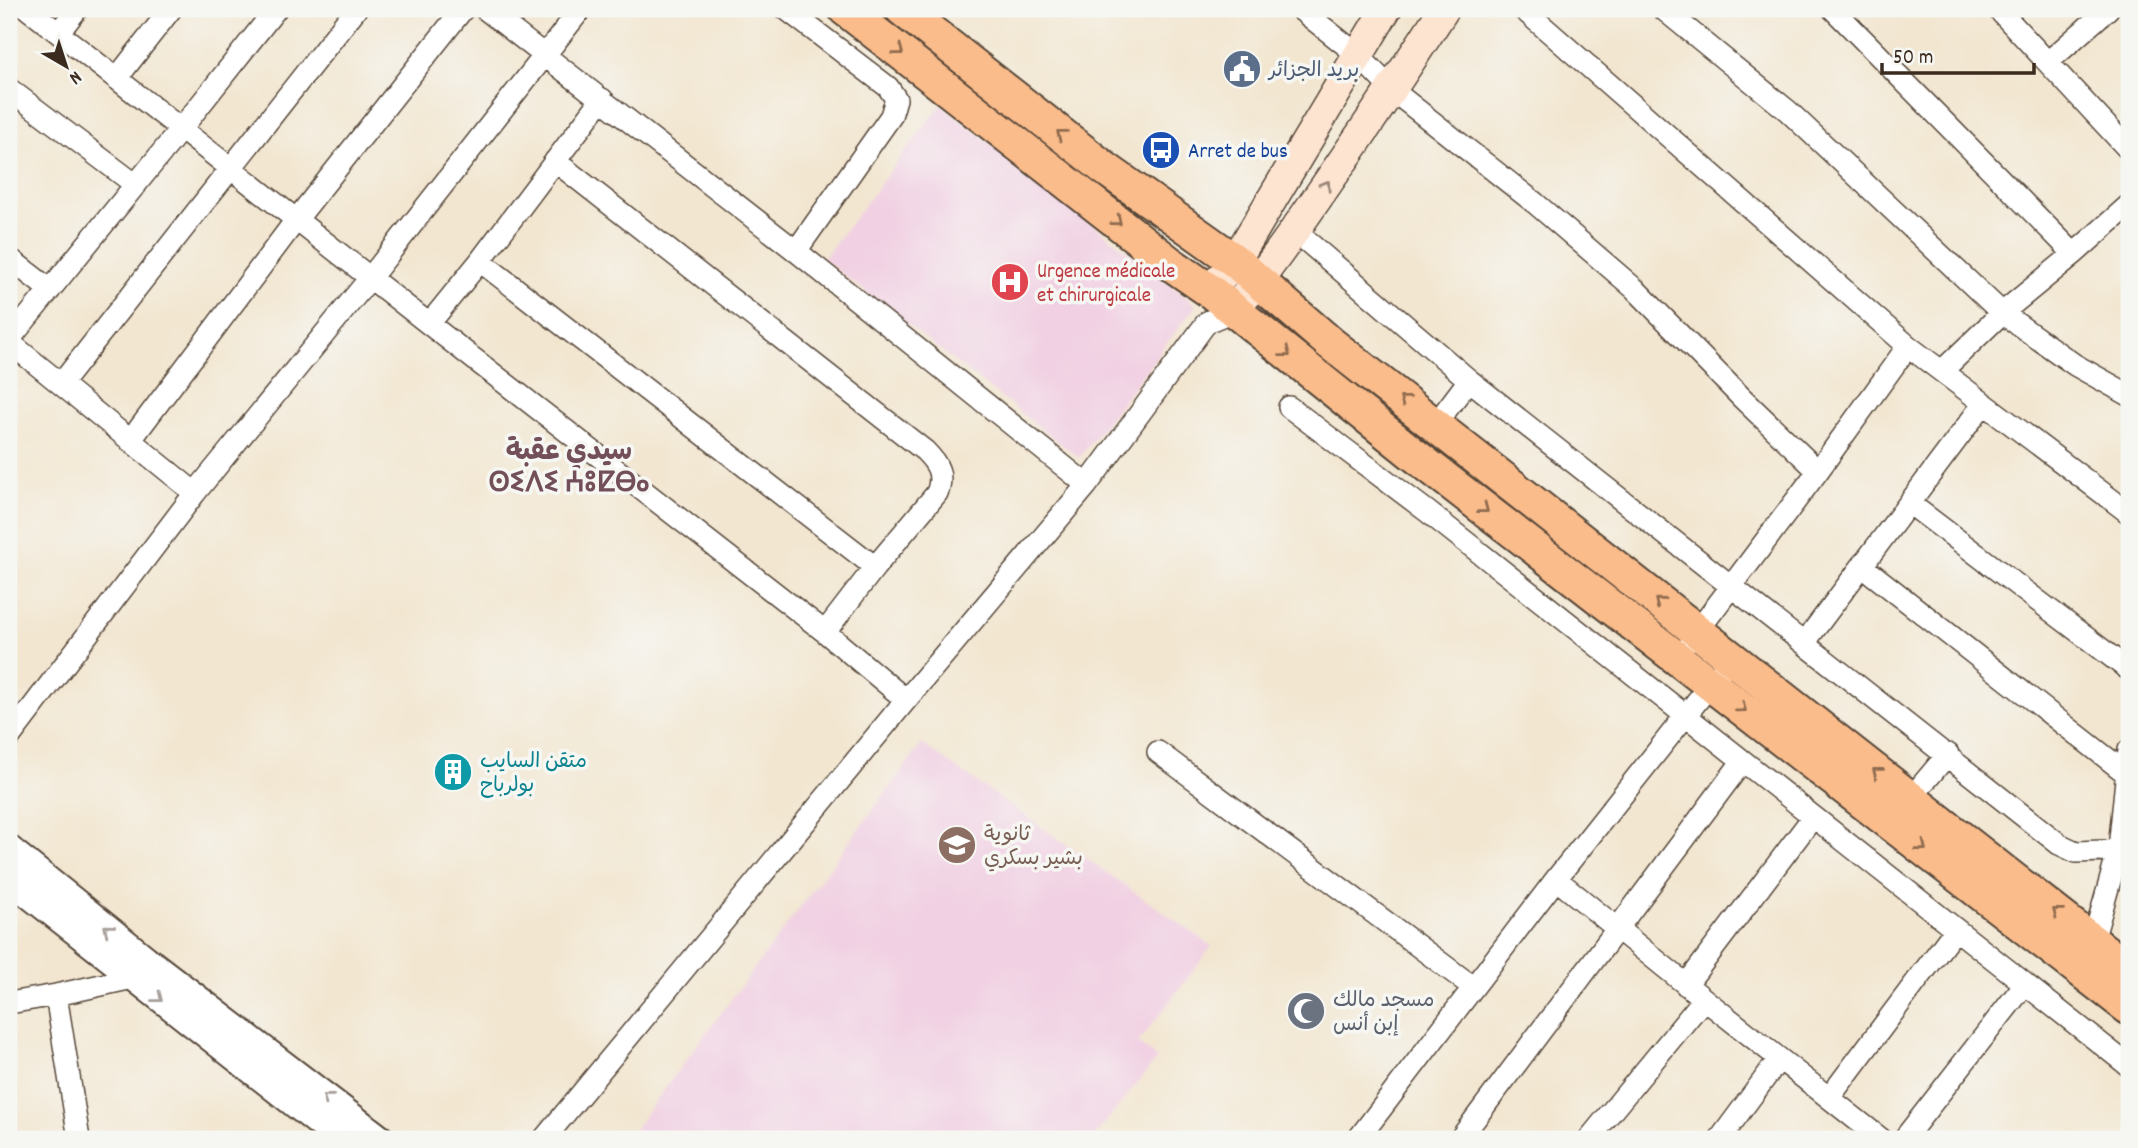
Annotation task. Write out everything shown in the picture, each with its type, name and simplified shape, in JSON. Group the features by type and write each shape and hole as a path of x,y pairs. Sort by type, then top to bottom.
{"main road":[{"path":"845,9 1171,264 1217,308 1451,483 2129,1008"},
{"path":"902,9 1103,167 1247,271 1330,343 2129,970"},
{"path":"1247,271 1358,55 1386,9"},
{"path":"1217,308 1247,271 1295,231 1444,9"},
{"path":"1083,194 1103,167"}],"street":[{"path":"28,9 825,632 906,700"},
{"path":"59,32 77,9"},
{"path":"117,78 170,9"},
{"path":"195,493 9,341 276,9"},
{"path":"61,384 356,9"},
{"path":"130,441 296,220 463,9"},
{"path":"485,9 796,251 1087,485"},
{"path":"9,738 195,493 370,278 580,9"},
{"path":"786,9 888,87 896,99 891,116 796,251"},
{"path":"1300,9 1358,55 1392,90 1535,203 1635,289 1818,471"},
{"path":"1523,9 1908,346 2129,513"},
{"path":"1663,9 1788,111 2002,313 2075,365 2129,395"},
{"path":"1833,9 2074,254"},
{"path":"1998,9 2129,150"},
{"path":"2048,62 2108,9"},
{"path":"9,89 136,185"},
{"path":"429,324 602,99"},
{"path":"555,161 925,451 936,463 941,484 937,493 825,632"},
{"path":"1942,371 2002,313 2129,205"},
{"path":"1295,231 1469,380 1948,754 2059,844 2076,852 2124,849"},
{"path":"9,258 50,290"},
{"path":"480,261 875,567"},
{"path":"544,1139 1087,485 1217,308"},
{"path":"1677,659 1908,346"},
{"path":"1436,425 1469,380"},
{"path":"1805,642 1984,403"},
{"path":"1289,407 1428,512 2129,1066"},
{"path":"1428,512 1451,483"},
{"path":"1909,503 2129,670"},
{"path":"1862,566 2127,774"},
{"path":"1358,1139 1556,879 1732,657"},
{"path":"2093,941 2124,849 2129,750"},
{"path":"1158,752 1473,987"},
{"path":"1911,798 1948,754"},
{"path":"1460,1139 1742,762"},
{"path":"1686,985 1813,817"},
{"path":"9,849 140,968 339,1139"},
{"path":"9,879 381,1139"},
{"path":"1556,879 1881,1139"},
{"path":"1829,1098 1955,930"},
{"path":"9,1003 56,996 140,968"},
{"path":"1904,1139 2025,984"},
{"path":"56,996 79,1139"},
{"path":"1589,1139 1704,999"},
{"path":"1720,1139 1779,1059"}],"shaded area":[{"name":"Urgence médicale et chirurgicale","path":"941,105 1196,305 1079,458 823,259"},
{"name":"ثانوية بشير بسكري","path":"922,744 1212,946 1138,1043 1157,1059 1092,1139 627,1139"}],"place":[{"name":"بريد الجزائر","path":"1242,69"},
{"name":"Arret de bus","path":"1161,150"},
{"name":"Urgence médicale et chirurgicale","path":"1010,282"},
{"name":"متقن السايب بولرباح","path":"453,772"},
{"name":"ثانوية بشير بسكري","path":"957,845"},
{"name":"مسجد مالك إبن أنس","path":"1306,1011"}],"district":[{"name":"سيدي عقبة ⵙⵉⴷⵉ ⵄⵓⵇⴱⴰ","path":"569,465"}]}
